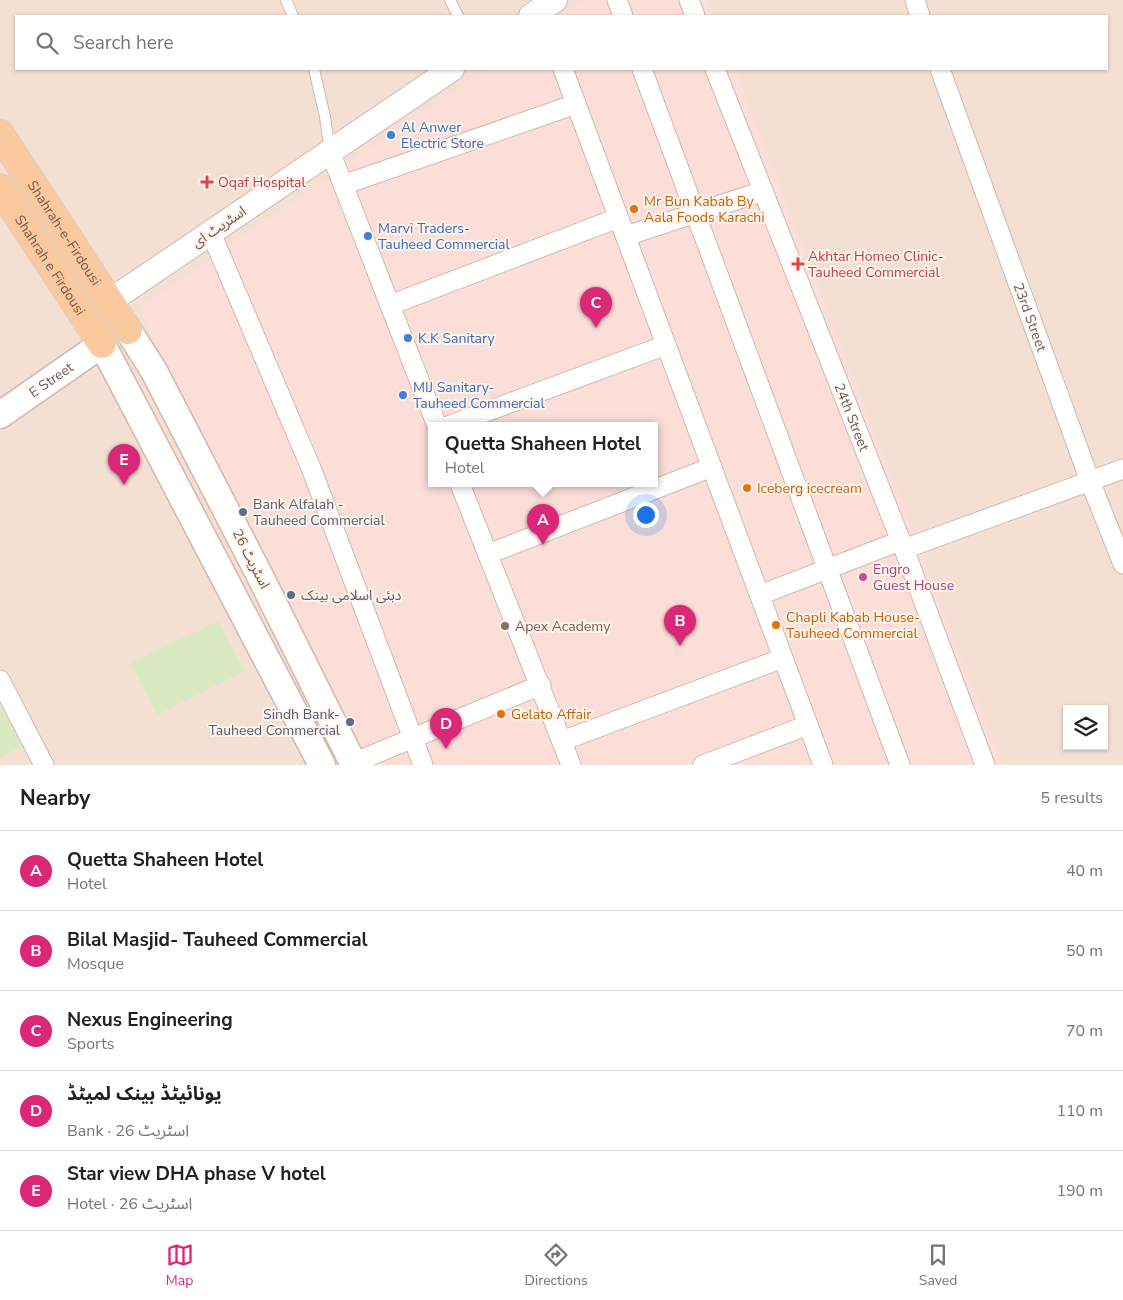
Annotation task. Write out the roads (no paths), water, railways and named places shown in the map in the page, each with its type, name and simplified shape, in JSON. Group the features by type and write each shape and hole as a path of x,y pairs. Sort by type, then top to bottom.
{"main road":[{"name":"Shahrah-e-Firdousi","path":"0,134 128,330"},
{"name":"Shahrah e Firdousi","path":"0,188 102,344"},
{"name":"اسٹریٹ 26","path":"128,330 154,371 259,574 353,764"},
{"name":"E Street","path":"0,415 102,344"},
{"path":"102,344 322,765"}],"street":[{"path":"617,0 623,15"},
{"path":"688,0 695,15"},
{"path":"914,0 920,15"},
{"name":"اسٹریٹ ای","path":"110,301 160,265 211,233 451,70"},
{"path":"563,70 824,765"},
{"path":"642,70 900,765"},
{"name":"24th Street","path":"716,70 902,545 985,765"},
{"name":"23rd Street","path":"940,70 1090,481 1123,564"},
{"path":"343,185 576,104"},
{"path":"330,151 435,422"},
{"path":"626,236 696,215 763,191"},
{"path":"390,305 618,218"},
{"path":"211,233 311,468 423,765"},
{"path":"459,422 666,345"},
{"path":"488,554 712,466"},
{"path":"760,595 827,570 1123,469"},
{"path":"461,487 571,765"},
{"path":"562,741 784,658"},
{"path":"0,680 44,765"},
{"path":"353,764 541,685"},
{"path":"703,765 808,725"}],"lane":[{"path":"286,0 293,15"},
{"path":"450,0 458,15"},
{"path":"314,70 325,117 330,151"}],"place":[{"name":"Al Anwer Electric Store","path":"391,135"},
{"name":"Oqaf Hospital","path":"207,182"},
{"name":"Mr Bun Kabab By Aala Foods Karachi","path":"634,209"},
{"name":"Marvi Traders- Tauheed Commercial","path":"368,236"},
{"name":"Akhtar Homeo Clinic- Tauheed Commercial","path":"798,264"},
{"name":"Nexus Engineering","path":"596,328"},
{"name":"K.K Sanitary","path":"408,338"},
{"name":"MIJ Sanitary- Tauheed Commercial","path":"403,395"},
{"name":"Star view DHA phase V hotel","path":"124,485"},
{"name":"Iceberg icecream","path":"747,488"},
{"name":"Bank Alfalah - Tauheed Commercial","path":"243,512"},
{"name":"Quetta Shaheen Hotel","path":"543,545"},
{"name":"Engro Guest House","path":"863,577"},
{"name":"دبئی اسلامی بینک","path":"291,595"},
{"name":"Chapli Kabab House- Tauheed Commercial","path":"776,625"},
{"name":"Apex Academy","path":"505,626"},
{"name":"Bilal Masjid- Tauheed Commercial","path":"680,646"},
{"name":"Gelato Affair","path":"501,714"},
{"name":"Sindh Bank- Tauheed Commercial","path":"350,722"},
{"name":"یونائیٹڈ بینک لمیٹڈ","path":"446,749"}]}
